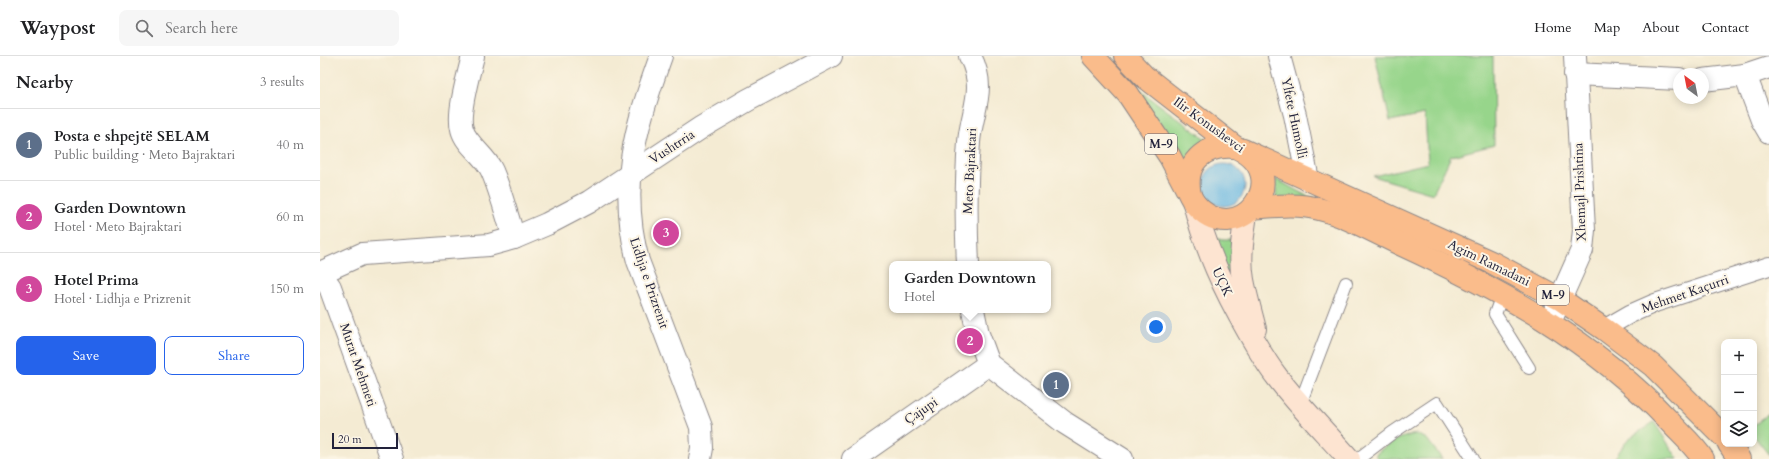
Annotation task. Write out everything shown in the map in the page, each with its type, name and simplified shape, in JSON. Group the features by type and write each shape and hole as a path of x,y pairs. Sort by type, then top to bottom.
{"main road":[{"name":"M-9","path":"1093,56 1128,94 1170,157 1192,200"},
{"name":"Ilir Konushevci","path":"1125,56 1145,77 1256,162 1262,177 1261,193 1250,211"},
{"name":"UÇK","path":"1239,149 1215,147 1198,158 1192,167 1188,187 1202,235 1222,283 1262,355 1277,377 1349,459"},
{"name":"Agim Ramadani","path":"1239,149 1493,263 1560,299 1604,329 1653,366 1721,434"},
{"name":"Agim Ramadani","path":"1192,200 1199,210 1214,218 1230,220 1250,211 1285,205 1300,205 1320,209 1435,260 1550,322 1601,358 1643,393 1703,459"},
{"name":"UÇK","path":"1250,211 1242,239 1242,279 1262,355"},
{"path":"1731,447 1739,459"}],"street":[{"path":"473,56 460,117 462,129 468,140 486,159 492,171 514,238"},
{"name":"Lidhja e Prizrenit","path":"661,56 640,118 633,151 629,198 632,237 638,261 701,427 702,448 700,459"},
{"name":"Vushtrria","path":"320,273 362,254 489,245 514,238 547,224 589,202 702,127 748,100 830,56"},
{"name":"Meto Bajraktari","path":"968,261 967,190 969,141 979,83 976,66 970,56"},
{"name":"Ylfete Humolli","path":"1279,56 1295,115 1308,180"},
{"path":"1575,65 1673,78"},
{"name":"Xhemajl Prishtina","path":"1550,322 1582,250 1584,230 1575,65"},
{"path":"1709,79 1744,74 1769,67"},
{"path":"1744,74 1762,120 1769,132"},
{"name":"Mehmet Kaçurri","path":"1604,329 1630,314 1656,303 1769,266"},
{"name":"Murat Mehmeti","path":"320,273 330,286 392,459"},
{"path":"974,313 978,334 989,364 1066,424 1122,459"},
{"name":"Çajupi","path":"853,459 989,364"}],"lane":[{"path":"1300,404 1346,283"},
{"path":"1502,295 1495,314 1529,368"},
{"path":"1358,459 1392,433 1437,404 1473,459"}],"green space":[{"path":"1375,56 1493,56 1494,145 1451,156 1433,194 1373,176 1428,163 1425,114 1390,121"},
{"path":"1134,86 1207,140 1209,143 1184,165"},
{"path":"1276,179 1312,199 1276,202"},
{"path":"1211,236 1223,240 1236,240 1230,281"},
{"path":"1769,414 1769,455 1757,440 1757,423"},
{"path":"1654,422 1678,459 1614,459 1628,439"},
{"path":"1416,434 1427,439 1442,459 1379,459 1375,455 1394,441"}],"water":[{"path":"1224,164 1239,170 1245,185 1239,200 1224,206 1209,200 1203,185 1209,170"}],"place":[{"name":"Hotel Prima","path":"666,233"},
{"name":"Garden Downtown","path":"970,341"},
{"name":"Posta e shpejtë SELAM","path":"1056,385"}]}
